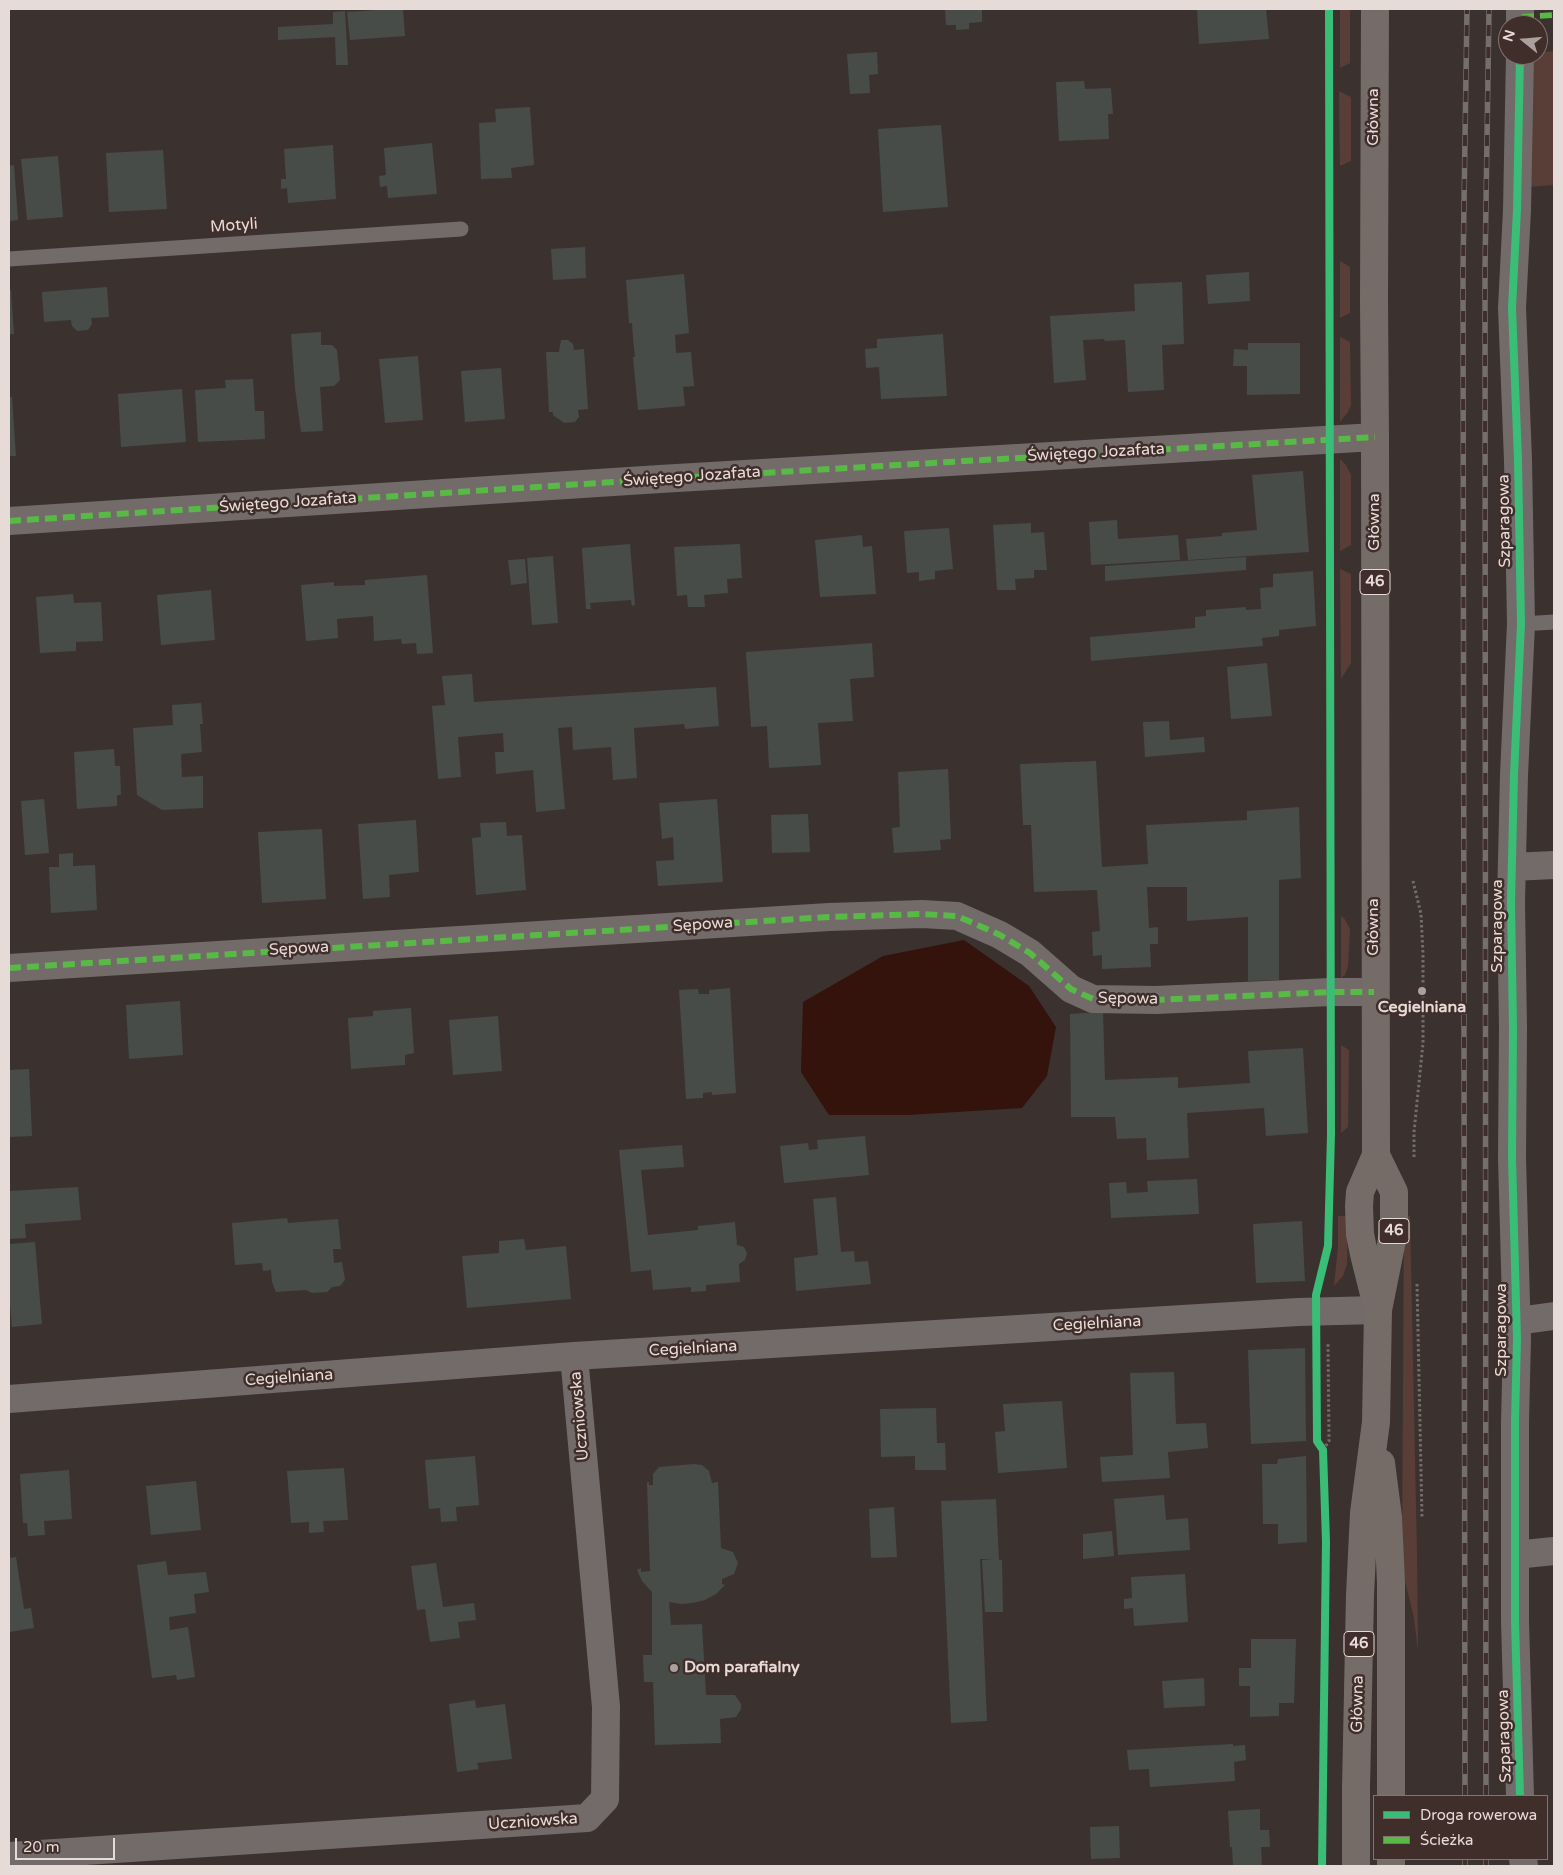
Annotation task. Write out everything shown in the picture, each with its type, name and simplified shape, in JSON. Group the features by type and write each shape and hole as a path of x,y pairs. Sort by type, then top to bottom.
{"main road":[{"name":"Główna","path":"1356,1866 1360,1594 1364,1513 1376,1422 1378,1310 1360,1234 1359,1206 1360,1192 1376,1155 1374,992 1375,9"},
{"name":"Główna","path":"1376,1422 1388,1517 1391,1584 1391,1795"}],"street":[{"name":"Szparagowa","path":"1520,65 1517,201 1512,308 1518,460 1521,624 1512,867 1512,1158 1517,1321 1515,1621 1520,1795"},
{"name":"Świętego Jozafata","path":"9,521 1375,436"},
{"name":"Szparagowa","path":"1512,867 1554,865"},
{"name":"Sępowa","path":"9,968 829,917 922,914 957,916 1000,935 1030,953 1071,989 1093,999 1156,1000 1331,992 1374,992"},
{"name":"Cegielniana","path":"9,1399 574,1356 1317,1311 1378,1310"},
{"name":"Szparagowa","path":"1517,1321 1554,1316"},
{"name":"Uczniowska","path":"9,1856 587,1818 606,1799 606,1707 574,1356"},
{"path":"1515,1555 1554,1551"}],"lane":[{"name":"Motyli","path":"9,260 461,228"},
{"path":"1521,624 1554,622"}],"path":[{"path":"1413,881 1421,914 1423,954 1422,1043 1414,1132 1414,1160"},
{"path":"1417,1276 1422,1524"},
{"path":"1317,1311 1318,1338 1328,1338 1329,1441 1323,1450 1317,1441"}],"shaded area":[{"path":"1340,9 1350,9 1350,63 1340,68"},
{"path":"1554,51 1554,185 1527,187 1528,65 1548,65 1548,52"},
{"path":"1339,91 1351,97 1351,161 1340,166"},
{"path":"1340,261 1350,267 1350,313 1340,318"},
{"path":"1340,337 1350,342 1351,405 1340,422"},
{"path":"1340,459 1346,465 1351,475 1351,545 1340,551"},
{"path":"1340,569 1351,574 1351,663 1341,679"},
{"path":"1341,916 1350,929 1348,966 1345,975 1341,978"},
{"path":"964,940 1029,986 1056,1027 1047,1076 1022,1108 908,1115 829,1115 801,1072 803,1002 883,956"},
{"path":"1341,1045 1349,1050 1348,1127 1341,1133"},
{"path":"1338,1216 1348,1216 1347,1264 1343,1276 1334,1286 1338,1246"},
{"path":"1410,1216 1418,1652 1414,1618 1405,1581 1402,1554 1404,1217"}],"building":[{"path":"403,9 405,36 350,40 347,12"},
{"path":"945,9 982,9 982,22 969,23 969,29 956,30 956,25 946,25"},
{"path":"1197,9 1266,9 1269,39 1199,44"},
{"path":"345,11 348,65 336,65 335,37 278,40 278,27 333,24 333,12"},
{"path":"877,52 878,74 869,75 870,93 850,94 847,54"},
{"path":"1084,81 1085,89 1111,88 1113,114 1108,114 1109,139 1059,141 1056,82"},
{"path":"530,107 534,165 511,168 512,178 481,179 479,123 496,122 495,109"},
{"path":"941,125 948,207 883,212 878,129"},
{"path":"432,143 437,194 388,198 387,186 380,187 379,176 386,175 384,148"},
{"path":"333,145 336,199 288,203 287,188 281,189 281,179 286,179 284,149"},
{"path":"163,150 167,209 109,212 106,153"},
{"path":"58,156 63,217 27,220 21,159"},
{"path":"14,165 18,220 9,221 9,166"},
{"path":"585,247 586,278 553,280 551,249"},
{"path":"1249,272 1250,301 1208,304 1206,275"},
{"path":"684,274 689,333 675,335 676,353 691,352 694,386 683,387 685,406 638,410 632,323 629,323 626,280"},
{"path":"1182,282 1184,344 1162,345 1164,390 1128,392 1125,340 1083,340 1086,380 1054,383 1050,316 1135,311 1134,284"},
{"path":"107,287 109,317 91,318 92,324 88,330 77,331 72,326 71,320 44,322 42,292"},
{"path":"9,290 11,290 14,334 9,334"},
{"path":"321,332 321,345 332,345 337,350 340,380 334,386 320,387 323,431 301,432 295,388 291,334"},
{"path":"943,334 947,396 881,399 879,367 866,368 865,349 877,348 877,339"},
{"path":"561,340 568,340 573,344 574,350 584,349 588,409 578,410 579,417 575,422 564,423 553,415 553,412 549,412 546,352 559,352"},
{"path":"1248,343 1300,343 1300,394 1247,395 1247,366 1233,366 1234,349 1248,350"},
{"path":"418,356 423,420 385,423 379,359"},
{"path":"501,368 505,419 465,422 461,371"},
{"path":"253,379 255,411 264,411 265,439 198,442 195,390 226,388 225,380"},
{"path":"182,389 186,442 121,447 118,394"},
{"path":"9,397 12,397 16,456 9,456"},
{"path":"1303,471 1309,552 1188,560 1186,539 1222,536 1222,533 1257,530 1252,475"},
{"path":"1117,520 1118,539 1178,535 1180,560 1091,565 1089,522"},
{"path":"1031,523 1031,533 1044,532 1047,570 1034,570 1034,578 1015,579 1016,590 997,590 993,525"},
{"path":"949,528 953,569 935,571 935,579 919,581 919,572 907,573 904,531"},
{"path":"862,535 863,547 872,546 876,594 820,597 815,540"},
{"path":"630,544 635,605 632,606 631,600 590,603 591,609 586,609 582,548"},
{"path":"740,544 742,578 727,579 728,593 704,595 705,607 688,607 687,595 677,596 674,547"},
{"path":"553,556 558,623 532,625 527,558"},
{"path":"1246,557 1246,570 1105,581 1105,566"},
{"path":"525,559 527,583 511,585 508,560"},
{"path":"1313,571 1316,626 1279,630 1279,636 1262,638 1263,646 1091,661 1090,637 1195,628 1195,617 1206,616 1206,610 1246,607 1246,610 1261,609 1260,588 1273,587 1273,574"},
{"path":"427,575 433,653 417,654 416,643 402,644 401,639 374,641 373,616 337,619 338,638 306,641 301,585 334,582 334,586 365,585 365,580"},
{"path":"211,590 215,640 161,645 157,595"},
{"path":"73,594 74,603 101,602 103,641 76,642 76,651 40,653 36,597"},
{"path":"872,643 874,677 850,679 853,721 818,723 821,765 769,768 767,726 751,727 746,652"},
{"path":"1267,663 1272,716 1231,719 1227,667"},
{"path":"472,674 474,702 716,687 719,726 685,729 684,724 634,728 637,778 613,780 611,747 573,750 572,727 558,728 565,809 536,812 533,770 496,774 495,752 504,752 503,733 458,737 461,777 438,779 432,706 445,705 442,676"},
{"path":"201,703 203,724 200,724 202,752 181,754 182,777 203,776 203,808 162,810 137,795 133,728 173,725 172,705"},
{"path":"1169,721 1170,740 1204,737 1205,752 1145,757 1143,722"},
{"path":"114,749 115,766 120,766 121,795 117,795 117,806 77,809 74,752"},
{"path":"1096,761 1102,867 1148,864 1146,825 1247,820 1247,811 1299,807 1301,878 1279,880 1279,980 1248,981 1248,917 1187,921 1187,887 1147,887 1149,928 1158,927 1158,944 1150,944 1151,967 1102,969 1102,955 1093,956 1092,932 1100,931 1097,890 1034,892 1031,825 1023,825 1020,764"},
{"path":"948,769 951,839 940,840 941,850 894,853 892,828 900,827 898,772"},
{"path":"44,799 49,853 25,855 21,801"},
{"path":"717,799 723,882 658,886 656,861 674,860 673,837 662,839 659,803"},
{"path":"808,814 810,852 772,853 771,815"},
{"path":"416,820 419,872 389,875 390,897 363,899 358,824"},
{"path":"506,822 507,836 522,835 526,890 476,895 472,838 481,837 480,823"},
{"path":"322,829 326,899 262,903 258,832"},
{"path":"73,853 73,866 95,865 97,910 51,913 49,867 59,867 59,854"},
{"path":"730,988 736,1093 712,1095 712,1092 703,1093 703,1098 686,1099 679,990 698,989 699,994 709,994 709,990"},
{"path":"180,1001 183,1055 129,1059 126,1005"},
{"path":"411,1008 414,1053 405,1055 405,1065 351,1069 348,1018 373,1016 373,1011"},
{"path":"1103,1012 1105,1080 1178,1077 1178,1088 1250,1083 1248,1051 1303,1048 1308,1133 1266,1136 1264,1108 1187,1113 1189,1158 1147,1160 1146,1138 1117,1139 1115,1117 1071,1117 1070,1014"},
{"path":"498,1016 502,1071 453,1075 449,1020"},
{"path":"29,1069 32,1136 9,1137 9,1070"},
{"path":"865,1136 869,1175 784,1183 780,1146 808,1143 809,1150 818,1149 817,1140"},
{"path":"682,1145 684,1167 641,1170 648,1235 698,1230 698,1226 735,1222 737,1245 744,1247 747,1253 745,1260 739,1264 740,1282 706,1285 706,1291 691,1292 691,1287 653,1290 651,1270 631,1272 619,1150"},
{"path":"1197,1179 1199,1214 1111,1218 1109,1183 1126,1182 1127,1193 1148,1192 1147,1181"},
{"path":"78,1187 81,1220 25,1224 26,1238 9,1239 9,1191"},
{"path":"836,1197 841,1252 854,1251 855,1262 868,1261 871,1284 796,1291 794,1258 818,1255 813,1199"},
{"path":"287,1218 288,1223 338,1219 341,1249 333,1249 334,1263 342,1262 345,1280 340,1286 332,1287 327,1292 312,1293 306,1290 276,1292 272,1282 271,1270 263,1271 262,1263 235,1265 232,1223"},
{"path":"1302,1221 1305,1281 1256,1283 1253,1224"},
{"path":"524,1239 526,1250 566,1246 571,1299 467,1308 462,1256 499,1253 499,1241"},
{"path":"35,1242 42,1324 12,1327 9,1293 9,1244"},
{"path":"1305,1348 1306,1441 1251,1444 1248,1350"},
{"path":"1174,1372 1176,1424 1206,1423 1208,1448 1168,1452 1170,1478 1102,1482 1100,1457 1133,1455 1130,1373"},
{"path":"1062,1401 1067,1468 998,1473 995,1432 1005,1431 1003,1404"},
{"path":"936,1408 937,1443 945,1443 946,1470 915,1470 915,1456 881,1457 880,1409"},
{"path":"475,1456 479,1505 456,1507 457,1521 441,1522 440,1508 429,1509 425,1460"},
{"path":"1306,1456 1307,1542 1278,1544 1278,1524 1263,1524 1262,1464 1277,1464 1278,1459"},
{"path":"702,1465 709,1471 712,1483 718,1482 721,1548 733,1552 738,1563 734,1574 722,1579 722,1584 725,1585 716,1594 705,1600 693,1603 669,1602 671,1625 702,1624 706,1695 735,1695 741,1704 741,1709 736,1717 720,1719 721,1743 655,1745 653,1682 644,1682 643,1655 652,1655 652,1592 642,1581 637,1570 641,1568 641,1572 650,1571 647,1482 649,1482 649,1485 653,1485 653,1474 659,1467"},
{"path":"344,1468 348,1520 323,1521 324,1532 309,1533 309,1522 291,1523 287,1471"},
{"path":"69,1470 72,1519 44,1521 45,1535 28,1536 27,1523 23,1523 20,1474"},
{"path":"196,1481 201,1530 151,1535 146,1486"},
{"path":"1164,1495 1166,1520 1188,1518 1190,1550 1118,1555 1114,1499"},
{"path":"996,1499 999,1560 1002,1560 1003,1612 985,1612 982,1560 992,1559 980,1559 987,1721 951,1723 941,1501"},
{"path":"894,1507 897,1557 871,1558 869,1509"},
{"path":"1112,1531 1114,1556 1083,1559 1083,1534"},
{"path":"16,1557 24,1609 31,1608 34,1628 9,1632 9,1558"},
{"path":"166,1561 168,1575 206,1572 209,1592 194,1594 196,1613 169,1617 170,1630 188,1627 195,1677 177,1680 176,1675 152,1678 137,1565"},
{"path":"436,1563 443,1607 474,1603 476,1620 458,1622 460,1638 430,1642 425,1609 417,1610 411,1566"},
{"path":"1185,1574 1188,1622 1134,1626 1133,1608 1124,1609 1124,1599 1132,1598 1131,1577"},
{"path":"1251,1639 1296,1639 1294,1703 1279,1703 1279,1716 1250,1717 1250,1686 1239,1686 1239,1668 1251,1668"},
{"path":"1204,1678 1205,1706 1164,1708 1162,1681"},
{"path":"475,1700 476,1708 505,1704 512,1759 477,1763 479,1769 457,1772 449,1704"},
{"path":"1233,1744 1233,1746 1245,1745 1246,1760 1234,1762 1235,1781 1150,1787 1149,1769 1129,1770 1127,1750"},
{"path":"1260,1809 1260,1830 1269,1830 1270,1847 1261,1847 1262,1866 1233,1866 1228,1811"},
{"path":"1119,1826 1120,1858 1091,1859 1090,1827"}],"railway":[{"path":"1465,1795 1463,270 1467,9"},
{"path":"1486,1795 1485,269 1489,9"},
{"path":"1465,1860 1465,1866"},
{"path":"1486,1860 1486,1866"}],"marked path":[{"path":"1548,15 1554,15"},
{"path":"9,521 660,479 1375,437"},
{"path":"9,968 829,917 922,914 957,916 1000,935 1030,953 1071,989 1093,999 1156,1000 1331,992 1374,992"}],"cycle path":[{"path":"1322,1866 1326,1542 1323,1450 1317,1441 1316,1295 1328,1246 1331,1134 1329,9"},
{"path":"1520,65 1517,210 1512,308 1518,460 1521,624 1514,775 1511,902 1513,1028 1512,1158 1517,1339 1515,1621 1520,1795"}],"place":[{"name":"Cegielniana","path":"1422,991"},
{"name":"Dom parafialny","path":"674,1668"}]}
